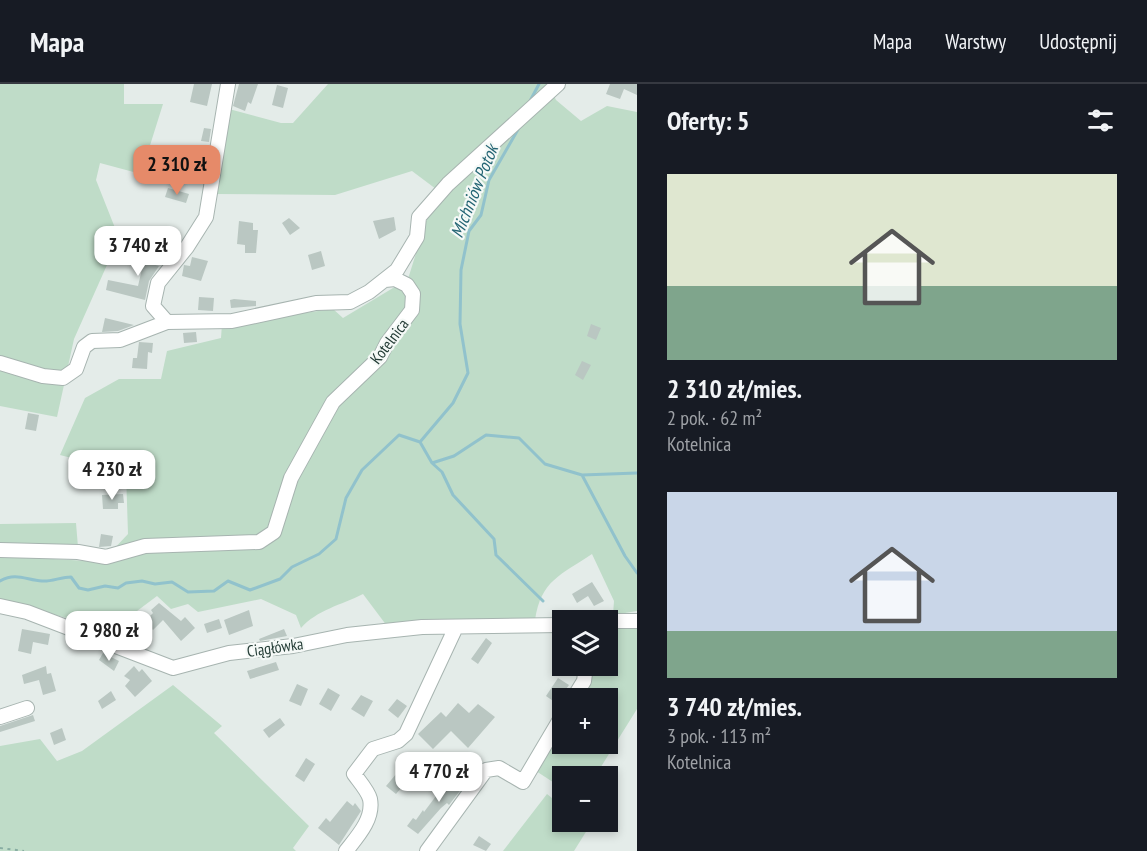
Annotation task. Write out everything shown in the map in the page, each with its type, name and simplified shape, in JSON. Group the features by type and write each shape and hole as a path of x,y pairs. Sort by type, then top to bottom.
{"street":[{"path":"167,322 153,306 154,294 163,276 187,248 206,217 228,84"},
{"path":"0,363 43,376 63,378 76,369 84,347 92,341 120,340 167,322 231,321 316,303 351,302 385,280 409,254 417,237 419,217 441,192 558,84"},
{"name":"Kotelnica","path":"0,550 78,552 106,557 145,546 259,542 274,532 291,478 333,402 380,357 387,343 412,310 413,294 407,285 395,279 385,280"},
{"name":"Ciągłówka","path":"0,606 27,612 173,668 230,653 293,646 347,635 422,627 552,625"},
{"path":"618,621 637,621"},
{"path":"346,851 364,827 369,813 370,798 354,774 373,749 398,741 406,734 456,627"},
{"path":"0,717 27,708"},
{"path":"427,851 486,770 499,768 523,782 552,733"}],"path":[{"path":"0,848 24,851"}],"green space":[{"path":"0,84 124,84 124,104 163,104 141,174 100,163 96,180 119,238 74,339 57,417 0,406"},
{"path":"328,84 548,84 556,100 581,121 607,106 637,112 637,611 618,614 618,610 613,610 614,601 592,554 547,587 535,620 387,626 363,594 322,612 301,628 296,615 261,599 198,612 188,604 171,609 157,596 137,611 74,620 0,600 0,556 106,562 143,551 270,542 329,409 272,527 254,539 110,553 128,534 126,472 60,455 85,398 119,379 161,379 167,351 221,338 222,324 333,309 343,318 408,279 436,189 412,171 335,195 214,194 229,109 281,123 293,123"},
{"path":"76,523 78,547 0,548 0,524"},
{"path":"618,626 637,628 637,709 618,740 618,688 584,688 590,676 618,676"},
{"path":"173,685 222,726 214,733 309,826 293,848 296,851 0,851 0,746 40,739 57,761 82,751"},
{"path":"552,743 552,754 609,754 601,766 552,766 552,781 536,771"},
{"path":"547,794 552,798 552,832 586,832 574,851 503,851"}],"building":[{"path":"194,84 212,84 207,106 190,102"},
{"path":"239,84 258,84 251,104 248,102 245,111 233,106"},
{"path":"610,84 637,84 637,95 624,89 620,99 606,94"},
{"path":"277,85 288,88 283,108 272,105"},
{"path":"204,128 211,129 209,142 201,141"},
{"path":"168,188 189,194 186,203 165,197"},
{"path":"394,217 396,230 379,239 373,221"},
{"path":"289,218 300,228 290,235 282,223"},
{"path":"239,221 253,223 253,230 258,230 256,253 245,253 245,245 237,244"},
{"path":"147,248 156,250 152,264 159,266 149,281 145,300 106,290 108,280 138,286 142,269 136,267 141,249 146,251"},
{"path":"321,251 325,266 312,270 308,255"},
{"path":"192,257 208,261 201,281 182,276 184,265 190,266"},
{"path":"199,297 214,298 213,311 198,310"},
{"path":"230,300 256,301 256,306 231,308"},
{"path":"105,318 134,325 118,331 102,332"},
{"path":"591,324 601,328 596,340 587,336"},
{"path":"196,332 197,342 184,343 183,333"},
{"path":"139,342 153,343 152,353 148,352 147,369 132,368 133,358 137,358"},
{"path":"582,361 591,365 583,380 575,375"},
{"path":"28,413 39,415 36,431 25,429"},
{"path":"123,494 124,503 118,503 118,509 103,509 102,495"},
{"path":"101,534 113,536 111,546 99,547"},
{"path":"592,582 604,601 594,606 588,596 577,603 572,594"},
{"path":"159,603 181,621 185,617 195,628 181,641 163,620 153,630 144,622 153,613 151,610"},
{"path":"249,610 253,626 229,635 224,620"},
{"path":"219,619 222,628 207,633 204,624"},
{"path":"22,629 50,634 48,645 33,642 31,654 18,651"},
{"path":"284,629 287,636 260,641 259,639"},
{"path":"486,638 492,643 478,664 471,659"},
{"path":"103,653 119,661 114,671 99,660"},
{"path":"276,662 279,670 250,679 247,671"},
{"path":"46,666 47,674 51,673 56,691 43,695 39,680 24,684 22,675"},
{"path":"134,666 139,672 142,669 152,681 135,697 125,686 130,680 124,676"},
{"path":"558,678 569,685 567,688 552,688 552,700 546,696"},
{"path":"297,684 308,689 301,706 289,701"},
{"path":"328,688 340,695 331,711 319,704"},
{"path":"111,691 116,700 102,709 98,701"},
{"path":"361,695 373,701 364,717 351,709"},
{"path":"397,699 407,706 398,718 388,710"},
{"path":"458,703 469,713 478,704 495,717 468,748 451,731 433,749 418,734 441,712 446,717"},
{"path":"33,715 35,721 0,732 0,726"},
{"path":"280,718 285,725 269,738 263,730"},
{"path":"62,728 66,740 54,745 50,733"},
{"path":"306,758 315,764 304,782 295,776"},
{"path":"459,771 469,779 449,805 447,803 441,808 418,834 407,826 413,818 416,820 423,810 424,812 439,792 442,794"},
{"path":"397,773 407,781 396,794 386,786"},
{"path":"347,801 353,806 355,803 361,811 339,845 318,828 326,818 330,822"},
{"path":"479,836 491,844 486,851 473,845"}],"waterway":[{"name":"Michniów Potok","path":"530,101 539,84"},
{"name":"Michniów Potok","path":"420,442 453,403 468,373 460,324 461,270 469,231 481,215 489,180 520,126"},
{"path":"0,581 11,577 45,581 71,577 79,588 88,590 105,586 118,588 126,583 142,581 155,584 172,582 188,592 214,591 228,581 250,590 280,579 292,567 319,554 336,539 346,498 362,470 399,435 420,442 432,463 454,456 486,435 519,438 545,464 582,475 637,473"},
{"path":"432,463 442,472 453,495 494,539 496,555 543,601"},
{"path":"582,475 625,556 637,573"}]}
